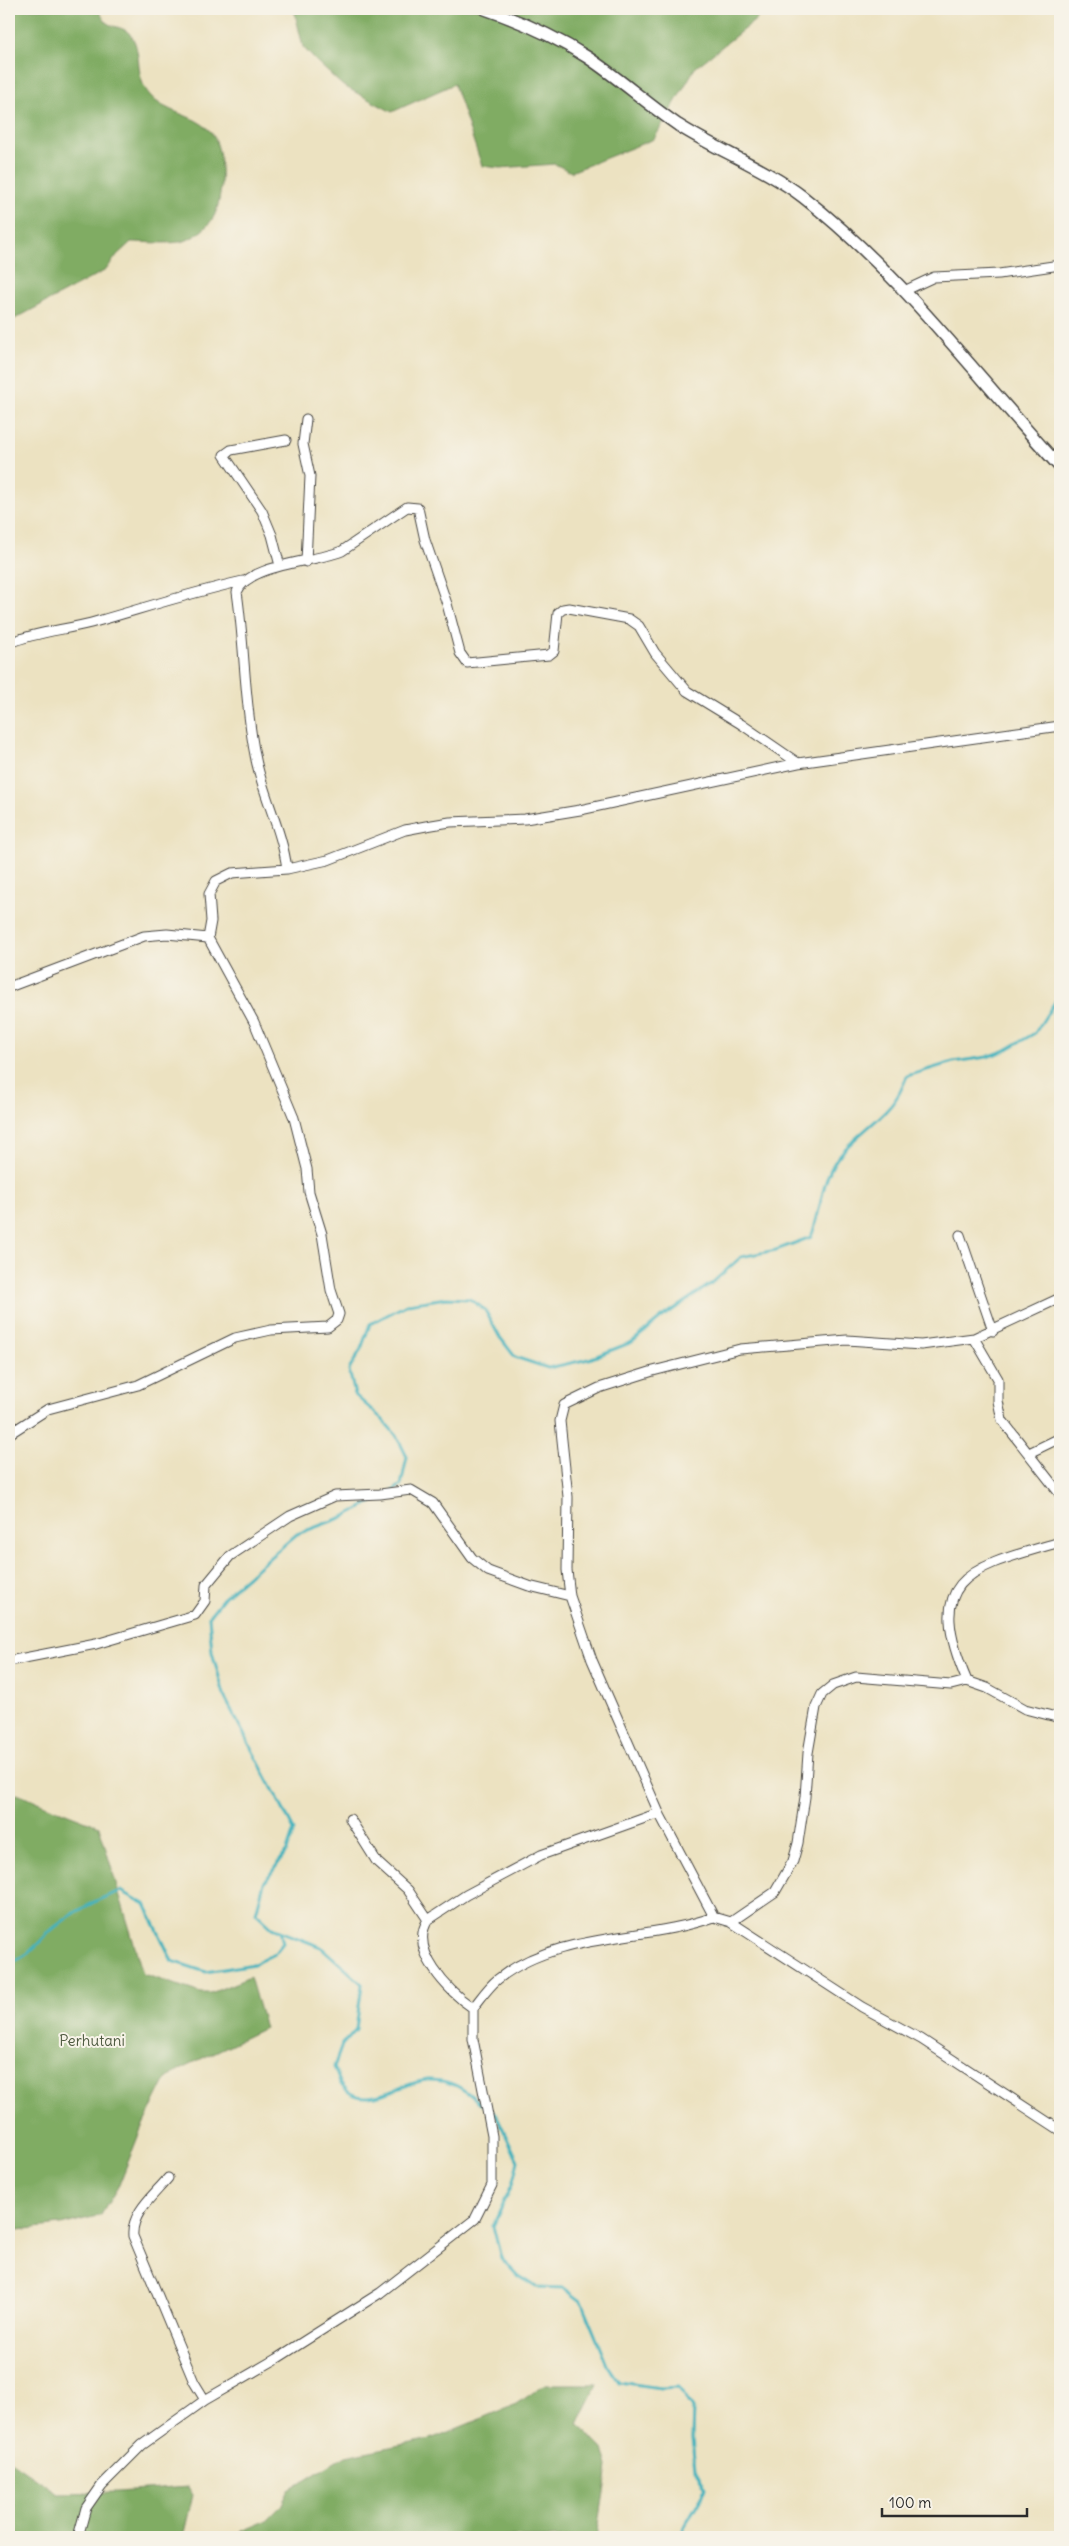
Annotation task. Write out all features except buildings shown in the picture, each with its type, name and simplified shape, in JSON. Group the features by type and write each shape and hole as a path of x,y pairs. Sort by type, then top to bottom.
{"street":[{"path":"485,9 514,19 566,44 610,73 678,124 801,195 826,216 904,291 1060,467"},
{"path":"904,291 934,276 1000,274 1060,265"},
{"path":"306,419 303,444 310,476 306,562"},
{"path":"280,566 272,536 262,512 224,455 231,450 286,440"},
{"path":"9,643 27,635 97,621 191,592 243,582 280,566 306,562 342,551 407,507 418,508 425,540 447,604 460,653 467,662 549,655 554,651 558,613 563,609 569,608 629,619 639,626 655,652 687,691 742,724 798,763"},
{"path":"243,582 237,592 254,755 263,789 284,849 288,868"},
{"path":"9,1434 48,1409 138,1385 235,1338 271,1330 328,1327 337,1320 339,1314 331,1290 322,1234 310,1192 307,1169 294,1118 254,1022 208,938 211,921 209,894 216,881 222,876 232,873 288,868 328,860 405,830 450,822 534,818 798,763 1060,726"},
{"path":"9,987 144,936 167,934 208,938"},
{"path":"960,1235 993,1331"},
{"path":"714,1917 659,1813 592,1660 570,1596 567,1570 568,1497 560,1421 564,1405 570,1400 653,1371 693,1359 740,1349 847,1340 921,1345 974,1338 993,1331 1060,1298"},
{"path":"974,1338 998,1379 998,1401 1002,1420 1060,1494"},
{"path":"1029,1454 1060,1438"},
{"path":"9,1661 96,1644 184,1620 199,1611 205,1601 206,1585 230,1556 290,1516 335,1496 380,1494 411,1490 433,1502 472,1558 488,1571 529,1586 570,1596"},
{"path":"967,1681 955,1654 948,1627 949,1605 956,1590 966,1578 978,1569 1012,1556 1060,1542"},
{"path":"731,1922 775,1892 793,1862 805,1797 808,1754 816,1707 822,1694 833,1685 856,1677 951,1685 967,1681 987,1688 1025,1709 1060,1718"},
{"path":"473,2008 446,1987 431,1965 422,1939 424,1926 428,1920 466,1895 541,1855 659,1813"},
{"path":"350,1819 377,1862 408,1890 428,1920"},
{"path":"78,2537 86,2508 102,2485 142,2445 205,2400 276,2359 380,2293 475,2219 492,2185 492,2136 473,2040 473,2008 499,1978 530,1961 580,1945 695,1924 714,1917 731,1922 862,2007 921,2039 1060,2130"},
{"path":"168,2178 137,2215 132,2225 133,2236 194,2382 205,2400"}],"green space":[{"path":"9,9 98,9 106,22 129,33 137,50 140,76 149,94 163,106 196,120 210,131 215,139 220,161 221,187 217,210 211,221 198,234 182,242 131,242 117,255 106,270 9,322"},
{"path":"294,9 753,9 758,18 695,68 654,139 571,172 555,164 500,168 482,166 454,84 392,112 342,85 303,47"},
{"name":"Perhutani","path":"17,1794 99,1826 143,1974 201,1993 211,1993 250,1977 265,2028 180,2069 165,2081 141,2129 119,2185 101,2215 61,2225 9,2231 9,1798"},
{"path":"545,2384 598,2384 578,2424 603,2449 608,2467 597,2537 238,2537 241,2531 267,2520 281,2506 289,2490 345,2456 431,2439 517,2404"},
{"path":"9,2460 57,2493 117,2492 188,2487 193,2495 183,2537 9,2537"}],"waterway":[{"path":"394,1490 401,1485 407,1457 396,1435 382,1419 355,1395 349,1370 361,1349 370,1324 408,1304 446,1298 470,1299 485,1310 499,1336 515,1357 548,1368 589,1359 632,1342 661,1318 712,1283 741,1257 776,1250 811,1237 824,1187 836,1160 850,1143 891,1106 907,1076 953,1062 987,1057 1004,1051 1035,1033 1060,994"},
{"path":"384,1496 343,1517 297,1534 225,1596 209,1616 212,1652 225,1698 294,1830 287,1851 264,1883 256,1913 272,1928 321,1947 362,1984 356,2029 342,2045 334,2067 341,2084 353,2095 363,2097 374,2096 418,2082 437,2080 458,2087 483,2105"},
{"path":"9,1962 28,1953 55,1927 79,1911 94,1902 121,1891 145,1904 172,1961 206,1972 254,1964 274,1954 283,1943 280,1931"},
{"path":"490,2110 497,2116 518,2161 512,2185 493,2226 501,2258 518,2276 536,2287 564,2288 581,2301 607,2364 619,2382 661,2388 678,2387 693,2408 692,2438 695,2469 706,2489 678,2537"}]}
